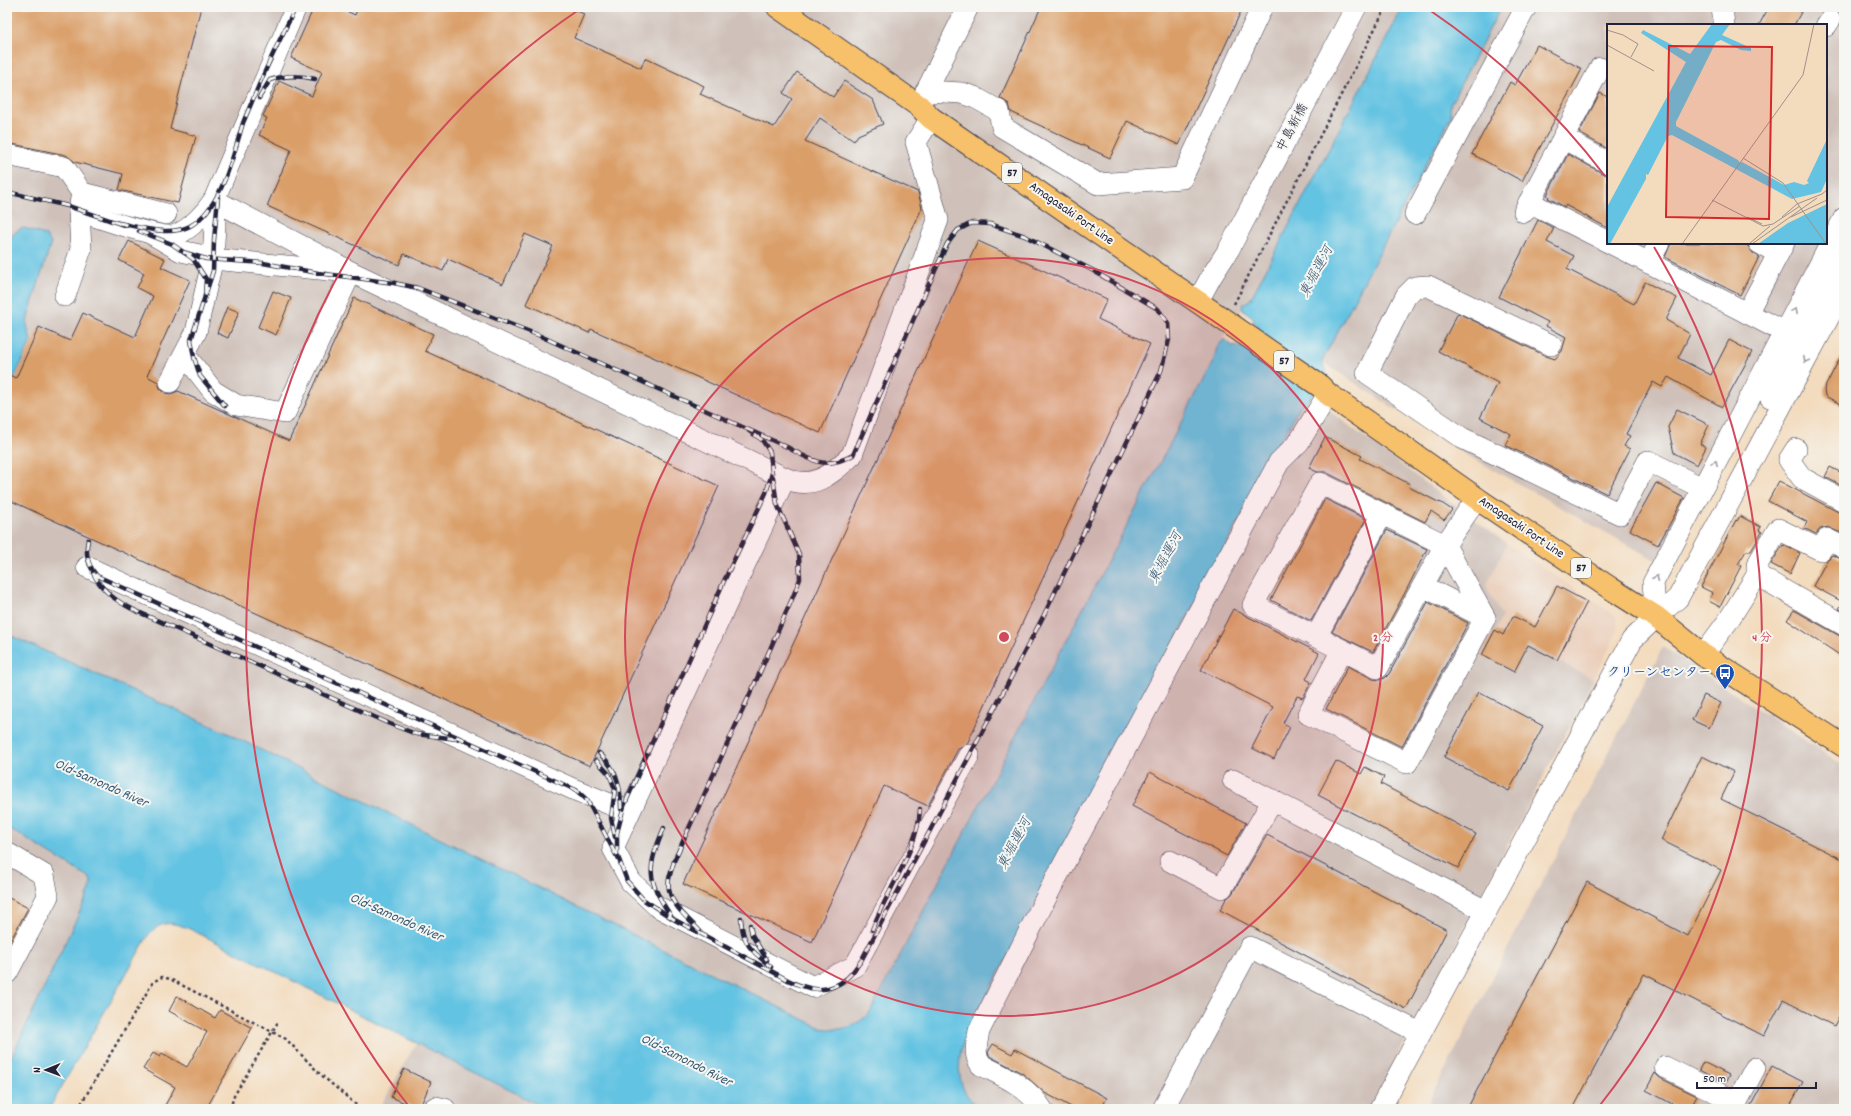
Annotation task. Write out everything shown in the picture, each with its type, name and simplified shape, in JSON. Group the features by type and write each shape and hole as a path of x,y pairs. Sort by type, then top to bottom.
{"main road":[{"name":"Amagasaki Port Line","path":"778,7 925,105 1225,322 1248,336 1477,498 1610,588 1656,617 1703,654 1844,746"}],"street":[{"path":"150,233 176,235 202,216 214,200 296,7"},
{"path":"214,200 351,272 785,478 794,482 808,484 831,473 852,455 938,220 916,142 925,105 968,7"},
{"path":"925,105 962,93 974,97 999,111 1002,127 1098,184 1182,178 1262,7"},
{"name":"中島新橋","path":"1198,301 1229,249 1356,7"},
{"path":"1415,214 1526,7"},
{"path":"1722,7 1724,24"},
{"path":"1600,78 1563,138 1527,207 1607,242"},
{"path":"1563,138 1607,161"},
{"path":"7,154 64,167 80,202 81,249 65,296"},
{"path":"170,382 196,332 213,258 216,226 214,200"},
{"path":"80,202 150,233 181,251 213,258 351,272"},
{"path":"80,202 166,214"},
{"path":"1656,617 1653,583 1844,218"},
{"path":"1611,244 1784,332"},
{"path":"1649,263 1658,244"},
{"path":"1747,313 1781,248 1763,244"},
{"path":"1656,617 1785,367 1844,258"},
{"path":"185,355 213,391 236,405 285,413 351,272"},
{"path":"1551,345 1428,286 1415,287 1406,296 1367,373 1462,438 1620,514 1648,461 1702,488"},
{"path":"1380,1109 1632,640 1678,598 1844,289"},
{"path":"1042,1109 1034,1097 1017,1083 981,1065 977,1060 976,1050 979,1031 1053,884 1279,462 1299,442 1324,390"},
{"path":"1796,449 1789,460 1802,478 1844,501"},
{"path":"785,478 628,812 613,848 631,882 658,907 813,987 855,966 969,755"},
{"path":"1477,498 1445,545 1378,668 1253,605 1320,483 1445,545 1485,618"},
{"path":"1316,637 1382,514"},
{"path":"1703,654 1728,621 1757,575 1757,565 1778,529 1821,550 1827,540 1844,548"},
{"path":"87,567 558,782 628,812"},
{"path":"1757,575 1844,625"},
{"path":"1423,586 1485,618"},
{"path":"1342,650 1308,714 1407,763 1485,618"},
{"path":"1233,780 1486,911"},
{"path":"1170,861 1222,888 1273,800"},
{"path":"7,853 44,875 48,896 7,974"},
{"path":"1164,1109 1250,947 1420,1033"},
{"path":"1665,1067 1734,1105 1755,1068"},
{"path":"433,1109 445,1109"}],"path":[{"path":"1225,322 1386,7"},
{"path":"78,1109 153,982 162,977 170,979 286,1039 320,1074 361,1109"},
{"path":"230,1109 234,1096 278,1022"}],"shaded area":[{"path":"7,7 1403,7 1250,300 1243,304 1242,309 1217,347 1214,360 870,1012 862,1021 842,1029 831,1030 821,1028 225,732 7,634"},
{"path":"1501,7 1844,7 1844,203 1827,235 1827,24 1607,24 1607,244 1822,244 1657,561 1463,453 1321,361 1450,117 1450,105"},
{"path":"1311,397 1507,544 1486,586 1502,616 1496,630 1594,679 1370,1109 983,1109 976,1105 966,1094 961,1083 958,1069 964,1039 1300,406"},
{"path":"1507,544 1617,617 1618,630 1594,679 1496,629 1486,586"},
{"path":"1663,647 1844,766 1844,1100 1840,1109 1425,1109"},
{"path":"7,827 90,878 91,882 90,890 7,1066"},
{"path":"416,1043 547,1109 379,1109"}],"water":[{"path":"1403,7 1501,7 1450,105 1451,117 1322,361 1326,374 1311,397 1300,406 964,1039 961,1049 959,1069 960,1079 968,1096 974,1103 983,1109 547,1109 190,929 173,924 163,924 149,934 49,1109 7,1109 7,1066 90,890 91,882 90,878 7,827 7,634 225,732 821,1028 841,1029 854,1025 860,1021 870,1012 1214,360 1217,347 1224,339 1233,346 1235,345 1241,348 1258,325 1252,321 1254,318 1242,309 1243,304 1250,300"},
{"path":"24,228 45,235 51,243 28,317 27,325 31,341 7,394 7,247 13,235 17,231"}],"building":[{"path":"7,7 201,7 170,129 196,136 178,203 119,190 123,174 75,162 66,155 7,143"},
{"path":"314,7 337,7 355,15 358,7 567,7 584,14 574,38 641,68 645,58 704,86 700,94 774,127 792,99 783,93 797,72 833,97 844,81 873,100 883,124 858,135 854,141 820,118 805,141 918,192 922,208 820,433 591,329 589,333 526,304 553,246 525,234 503,284 448,259 443,271 404,254 399,265 267,206 291,150 259,135 267,118 263,116 279,81 312,96 322,72 291,58"},
{"path":"1041,7 1243,7 1179,145 1127,121 1110,158 1011,112 1009,104 1000,98"},
{"path":"1769,7 1804,7 1795,24 1760,24"},
{"path":"1537,45 1582,69 1522,181 1472,154 1510,82 1515,85"},
{"path":"1600,93 1607,96 1607,148 1579,133"},
{"path":"1568,154 1607,175 1607,227 1565,205 1565,207 1548,198 1549,197 1547,195"},
{"path":"1538,220 1554,228 1547,242 1574,256 1567,269 1634,304 1645,282 1677,298 1666,320 1690,334 1678,358 1711,375 1729,340 1752,352 1722,407 1668,377 1662,387 1653,382 1626,434 1630,436 1624,446 1630,449 1607,494 1505,445 1511,434 1480,418 1498,383 1438,351 1458,313 1546,356 1555,359 1562,351 1566,337 1546,326 1548,322 1499,297"},
{"path":"129,241 165,259 161,267 190,280 147,376 158,382 160,388 165,393 171,394 178,391 289,441 354,298 433,334 425,351 719,486 590,766 7,499 7,374 16,378 39,327 70,341 83,313 135,337 153,296 137,288 144,273 119,260"},
{"path":"978,241 1107,299 1098,319 1150,344 967,744 958,749 928,806 884,786 812,942 683,884"},
{"path":"1671,244 1745,244 1759,257 1740,295 1665,257"},
{"path":"273,291 291,298 276,335 258,327"},
{"path":"227,307 239,312 228,338 217,333"},
{"path":"1844,350 1844,406 1825,396 1824,389"},
{"path":"1677,409 1709,425 1700,444 1706,447 1697,465 1674,453 1668,427"},
{"path":"1325,437 1362,456 1360,459 1410,484 1409,487 1440,502 1452,510 1444,520 1431,511 1425,522 1325,472 1317,472 1309,468"},
{"path":"1830,467 1844,474 1844,487 1825,477"},
{"path":"1779,481 1844,515 1844,534 1827,527 1820,529 1816,534 1804,528 1807,522 1768,501"},
{"path":"1656,483 1684,498 1658,545 1630,530"},
{"path":"1325,499 1366,519 1311,621 1271,600"},
{"path":"1740,516 1761,527 1759,530 1762,532 1751,551 1746,551 1738,564 1741,566 1720,607 1709,601 1713,593 1701,587 1736,520 1737,521"},
{"path":"1387,530 1427,549 1373,652 1332,632"},
{"path":"1783,545 1800,553 1790,574 1771,564"},
{"path":"1832,555 1844,560 1844,611 1839,609 1843,602 1813,586 1827,560"},
{"path":"1557,586 1587,602 1557,660 1528,645 1514,672 1482,655 1495,630 1503,635 1513,616 1535,627"},
{"path":"1428,602 1468,623 1402,747 1326,709 1348,666 1373,679 1379,680 1385,678 1389,674"},
{"path":"1233,609 1319,653 1306,679 1311,682 1303,698 1297,696 1283,723 1290,727 1274,759 1252,748 1273,707 1201,670"},
{"path":"1794,610 1844,637 1844,658 1787,620"},
{"path":"1479,692 1543,726 1509,791 1444,757"},
{"path":"1704,695 1721,703 1709,728 1692,720"},
{"path":"1702,756 1734,772 1721,799 1844,860 1844,1007 1834,1026 1783,1000 1764,1036 1644,974 1573,1109 1467,1109 1587,882 1688,936 1721,870 1661,840"},
{"path":"1336,761 1361,774 1365,767 1384,777 1381,784 1476,834 1458,868 1318,795"},
{"path":"1150,772 1246,823 1227,856 1132,806"},
{"path":"1267,835 1447,930 1406,1009 1220,910 1226,899 1232,894"},
{"path":"7,897 28,908 7,947"},
{"path":"177,996 215,1018 220,1010 252,1028 206,1109 163,1109 175,1087 143,1069 153,1053 160,1057 162,1053 187,1067 207,1032 169,1011"},
{"path":"993,1044 1012,1054 1015,1049 1107,1098 1101,1109 1075,1109 1045,1093 1022,1073 989,1056 988,1052"},
{"path":"1703,1062 1729,1075 1725,1083 1699,1070"},
{"path":"1772,1066 1803,1082 1788,1109 1749,1109"},
{"path":"404,1069 431,1082 419,1109 391,1097"},
{"path":"1655,1073 1660,1078 1697,1096 1690,1109 1682,1109 1646,1090"}],"railway":[{"path":"119,223 145,229 173,231 190,226 201,218 210,207 225,180 243,123 275,49 296,7"},
{"path":"259,98 270,80 292,76 315,79"},
{"path":"7,192 68,206 124,225"},
{"path":"218,198 213,271 191,340 194,357 200,376 225,406"},
{"path":"183,252 206,259 263,263 418,288 538,335 787,447 812,460 827,463 843,460 853,455 947,244 958,230 972,223 990,224 1025,236 1092,270 1158,309 1168,323 1169,340 1161,371 1044,615 861,961 847,978 833,987 825,989 810,988 788,980 675,920 644,900 627,881 617,854 617,833 624,806 724,581 766,493 772,473 770,452 762,440 749,431"},
{"path":"139,231 172,244 193,259 206,279 205,296"},
{"path":"700,931 683,914 673,901 669,887 670,874 674,861 760,672 800,579 799,554 777,504 773,477"},
{"path":"88,540 88,559 91,568 97,576 576,790 587,800 616,855"},
{"path":"93,573 110,595 134,610 390,724 416,734 457,739"},
{"path":"599,753 610,765 617,778 621,809"},
{"path":"596,760 609,774 615,789 611,818 615,837"},
{"path":"872,930 914,840 920,809"},
{"path":"664,828 654,853 652,873 653,882 657,892 671,916"},
{"path":"741,918 743,934 749,946 771,967"},
{"path":"750,925 752,935 767,960"}],"place":[{"name":"クリーンセンター","path":"1725,690"}],"water label":[{"name":"東堀運河","path":"1317,272"},
{"name":"東堀運河","path":"1166,558"},
{"name":"Old-Samondo River","path":"101,784"},
{"name":"東堀運河","path":"1015,844"},
{"name":"Old-Samondo River","path":"396,918"},
{"name":"Old-Samondo River","path":"686,1061"}]}
